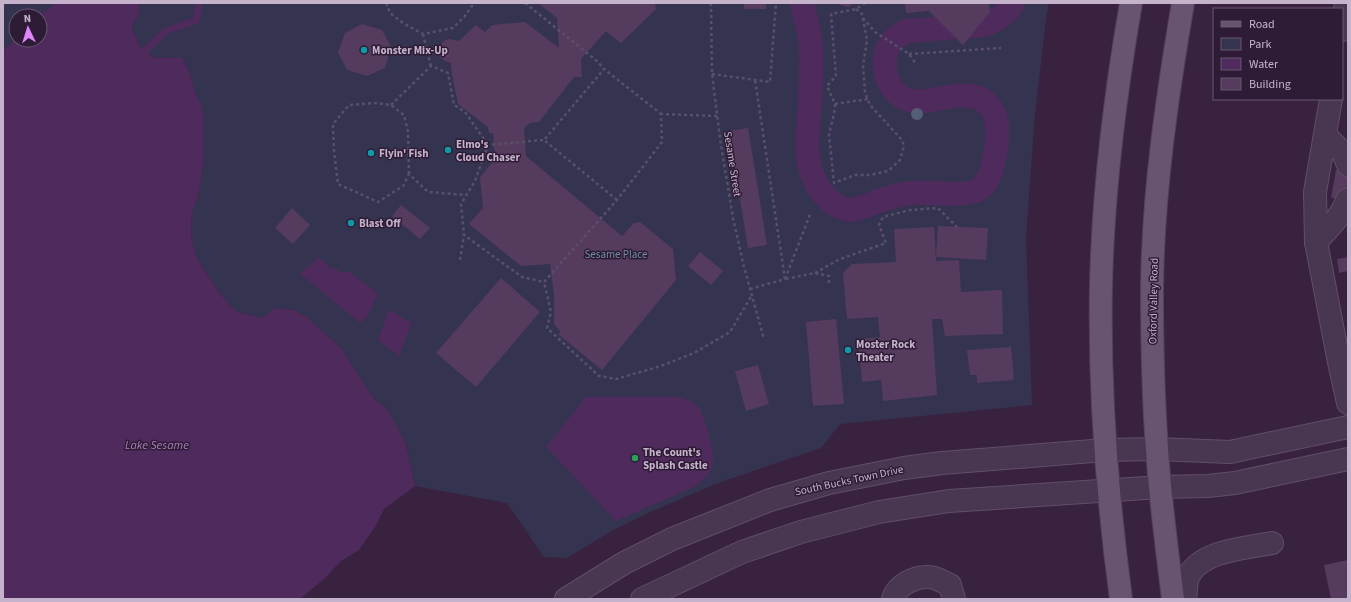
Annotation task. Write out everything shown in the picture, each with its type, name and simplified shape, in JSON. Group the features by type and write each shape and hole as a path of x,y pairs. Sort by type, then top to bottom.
{"main road":[{"path":"1121,599 1105,450 1101,285 1109,160 1116,96 1131,3"},
{"name":"Oxford Valley Road","path":"1174,599 1160,487 1157,449 1152,287 1160,165 1167,102 1183,3"}],"street":[{"path":"1343,23 1346,3"},
{"path":"1331,100 1315,192 1316,242 1338,362 1348,403"},
{"path":"1325,135 1343,153 1348,165"},
{"path":"1316,242 1336,220 1344,209 1347,200"},
{"name":"South Bucks Town Drive","path":"566,599 624,563 672,540 770,500 829,482 904,468 942,463 1105,450 1157,449 1230,452 1348,427"},
{"path":"642,599 742,552 801,532 879,512 949,501 1160,487 1208,486 1235,483 1348,459"},
{"path":"1184,599 1189,575 1200,563 1214,554 1272,543"},
{"path":"893,599 894,594 910,581 918,578 930,577 939,580 952,592 966,599"}],"path":[{"path":"386,3 390,13 403,23 423,34 453,28 465,16 474,3"},
{"path":"525,3 661,114 717,116"},
{"name":"Sesame Street","path":"710,3 712,74 733,218 764,339"},
{"path":"712,74 770,82 776,3"},
{"path":"856,10 862,14 867,40 863,66 865,93 870,105 902,140 904,146 900,160 888,171 870,176 855,174 834,183 829,135 835,104 827,86 836,76 831,14 856,10 864,3"},
{"path":"862,18 875,32 909,54 916,64"},
{"path":"423,34 431,66"},
{"path":"909,54 1001,48"},
{"path":"391,105 431,66"},
{"path":"431,66 448,73 454,104 465,112 488,145"},
{"path":"544,140 604,69"},
{"path":"755,80 785,279"},
{"path":"835,104 868,99"},
{"path":"376,103 391,105 404,115 408,132 409,174 403,186 378,202 338,184 334,151 333,124 349,105 376,103"},
{"path":"544,282 617,200 662,142 661,114"},
{"path":"488,145 544,140 617,200"},
{"path":"460,260 464,235 461,204 474,181 488,145"},
{"path":"409,174 428,192 466,196"},
{"path":"750,289 785,279 815,273 840,259 886,243 879,225 882,217 910,210 938,208 957,227"},
{"path":"785,279 811,212"},
{"path":"464,235 522,277 544,282"},
{"path":"815,273 829,276 829,285"},
{"path":"544,282 551,312 547,328 600,376 616,379 661,366 694,353 730,332 752,295"}],"green space":[{"path":"3,3 55,3 48,9 8,8 8,46 3,51"},
{"name":"Sesame Place","path":"138,3 1049,3 1035,114 1026,238 1032,405 840,424 821,448 718,483 650,512 615,529 567,558 544,557 507,503 415,486 406,445 388,410 373,398 342,349 308,318 293,310 275,308 263,318 237,312 221,295 196,257 191,234 192,213 201,181 204,156 204,121 202,107 195,93 190,74 182,57 155,58 140,47 132,27 139,14"}],"water":[{"name":"Lake Sesame","path":"55,3 138,3 139,14 132,27 140,47 155,58 182,57 190,74 195,93 202,107 204,121 204,156 201,181 192,213 191,234 196,257 221,295 237,312 263,318 275,308 293,310 308,318 342,349 373,398 388,410 406,445 415,486 384,509 375,527 359,550 341,561 324,579 300,599 3,599 3,51 8,46 8,48 48,48 48,9"},
{"path":"319,257 331,268 340,272 349,272 378,293 368,316 360,323 300,274"},
{"path":"389,310 412,323 399,356 378,340"},
{"name":"The Count's Splash Castle","path":"586,397 678,397 691,401 700,408 709,435 713,454 713,466 708,475 696,486 616,521 546,447"}],"building":[{"path":"538,3 655,3 656,9 621,43 606,31 581,59 582,77 574,77 539,122 530,123 524,128 526,156 622,236 634,223 640,222 673,249 676,280 602,370 558,334 561,332 554,324 554,294 550,264 521,266 469,224 483,208 480,177 495,159 493,133 489,133 488,127 458,104 451,63 440,57 438,52 441,44 445,40 450,39 459,41 476,25 485,32 492,25 525,22 559,48 557,18"},
{"path":"744,3 766,3 766,9 744,9"},
{"path":"835,3 855,3 848,7"},
{"path":"905,3 989,3 990,12 963,45 927,9 928,11 906,13"},
{"name":"Monster Mix-Up","path":"362,24 382,30 391,47 385,68 367,76 347,70 338,52 345,33"},
{"path":"748,128 767,245 748,248 729,131"},
{"path":"1336,170 1348,172 1348,200 1331,198"},
{"path":"401,205 430,228 420,239 392,216"},
{"path":"292,208 310,225 293,244 275,228"},
{"path":"938,226 988,228 986,260 936,257"},
{"path":"934,227 936,261 959,260 961,292 1002,290 1003,334 945,336 942,319 932,319 937,395 883,401 881,380 862,382 858,339 880,337 878,317 847,319 843,273 852,264 896,262 894,229"},
{"path":"700,252 723,271 711,285 688,266"},
{"path":"1348,257 1348,271 1339,273 1337,259"},
{"path":"501,278 540,312 476,387 436,353"},
{"path":"836,319 844,404 813,406 806,322"},
{"path":"1011,347 1014,380 977,383 977,375 970,375 967,350"},
{"path":"758,365 769,404 746,411 735,371"},
{"path":"1348,560 1348,599 1331,599 1324,565"}],"waterway":[{"path":"145,51 166,31 197,20 199,3"},
{"path":"802,3 811,43 811,75 807,141 809,164 816,182 826,198 842,208 853,210 890,197 905,194 957,194 973,192 982,187 992,169 997,145 996,120 992,110 986,102 977,97 964,95 918,102 901,97 890,85 887,77 885,69 886,52 889,45 906,31 985,25 999,18 1013,3"}],"place":[{"name":"Monster Mix-Up","path":"364,50"},
{"name":"Elmo's Cloud Chaser","path":"448,150"},
{"name":"Flyin' Fish","path":"371,153"},
{"name":"Blast Off","path":"351,223"},
{"name":"Moster Rock Theater","path":"848,350"},
{"name":"The Count's Splash Castle","path":"635,458"}]}
